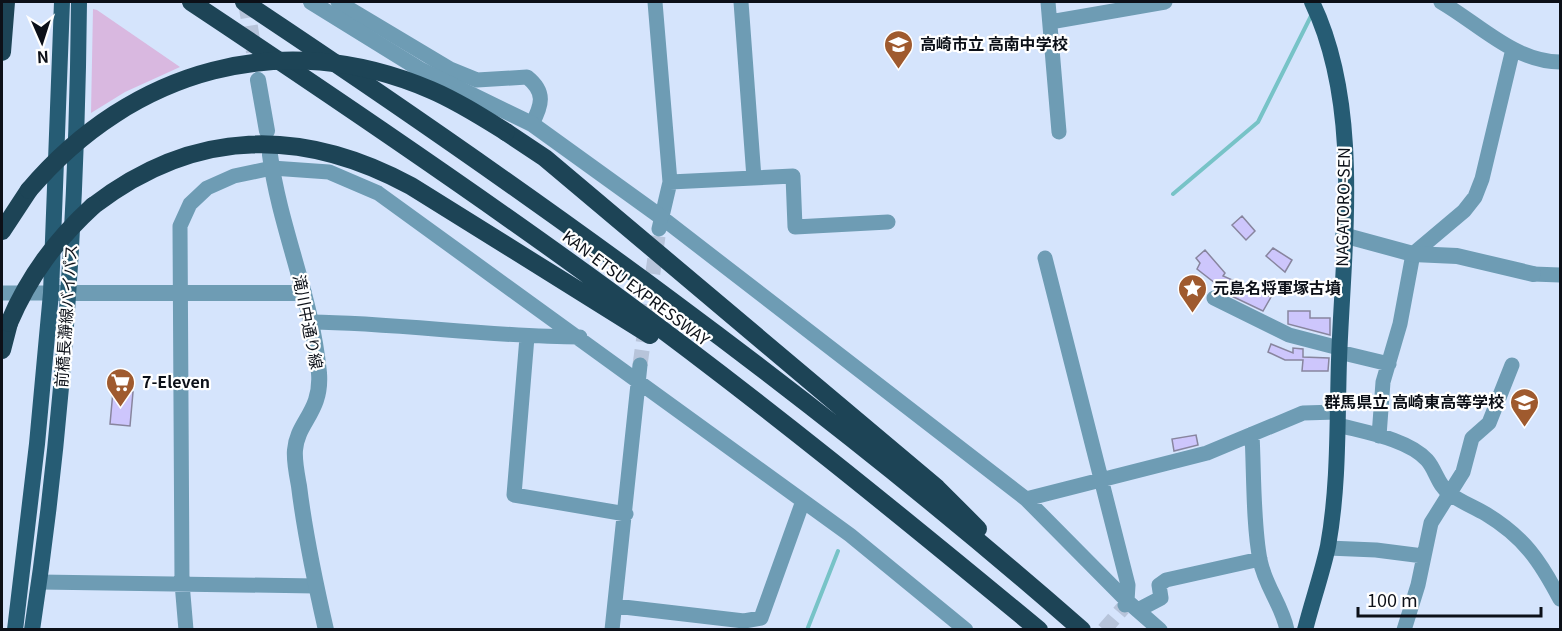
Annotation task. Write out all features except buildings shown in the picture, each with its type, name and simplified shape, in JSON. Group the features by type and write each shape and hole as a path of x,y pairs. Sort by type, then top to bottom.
{"highway":[{"path":"2,52 6,2"},
{"name":"KAN-ETSU EXPRESSWAY","path":"191,2 476,195 615,295 755,401 912,525 1039,630"},
{"name":"KAN-ETSU EXPRESSWAY","path":"244,2 629,271 868,452 1082,630"},
{"path":"2,231 29,190 48,167 86,132 133,101 180,80 210,71 270,61 339,64 381,73 431,90 506,132 545,158 937,488 1063,613"},
{"path":"2,350 9,323 28,282 46,255 93,206 139,175 204,151 231,146 274,145 336,153 381,170 411,186 755,401"}],"main road":[{"name":"前橋長瀞線バイパス","path":"15,630 38,444 51,293 62,2"},
{"name":"前橋長瀞線バイパス","path":"32,630 56,445 69,292 79,2"},
{"name":"NAGATORO-SEN","path":"1305,630 1328,548 1335,483 1345,168 1341,105 1332,53 1312,2"}],"street":[{"path":"311,2 421,70 532,124 1026,499 1129,606 1160,630"},
{"path":"338,2 450,69 477,80 527,77 539,89 542,98 541,106 532,124"},
{"path":"655,2 670,182 660,223"},
{"path":"741,2 754,178"},
{"path":"1048,2 1059,132"},
{"path":"1050,22 1166,2"},
{"path":"1447,3 1513,49 1542,62 1560,62"},
{"path":"1379,436 1383,382 1400,324 1413,254 1464,211 1475,197 1482,179 1513,49"},
{"path":"258,80 267,130"},
{"path":"186,630 182,583 180,226 190,204 207,188 271,161 329,172 378,193 580,337 639,372 803,501 850,535 966,630"},
{"name":"滝川中通り線","path":"271,161 283,225 292,244 304,293 319,388 317,403 294,450 304,529 326,630"},
{"path":"670,182 793,176 795,227 888,222"},
{"path":"1343,235 1413,254 1457,256 1533,274 1560,275"},
{"path":"1045,258 1128,585 1129,606"},
{"path":"2,293 304,293"},
{"path":"1214,298 1289,335 1389,364"},
{"path":"310,322 382,323 526,337 580,337"},
{"path":"526,337 514,495 626,514"},
{"path":"1404,630 1431,522 1463,472 1472,438 1488,423 1512,365"},
{"path":"612,630 626,514 639,372"},
{"path":"1026,499 1101,478 1208,453 1303,412 1337,418 1397,441 1426,459 1443,489 1487,515 1527,545 1541,562 1560,599"},
{"path":"1252,434 1260,559 1272,594 1284,612 1287,630"},
{"path":"615,606 744,621 761,618 803,501"},
{"path":"1328,548 1376,550 1423,556"},
{"path":"1129,606 1161,598 1160,585 1166,580 1260,559"},
{"path":"40,582 316,586"}],"shaded area":[{"path":"93,9 180,67 125,92 91,113"}],"waterway":[{"path":"1173,194 1258,122 1311,16"},
{"path":"807,630 838,551"}],"tunnel":[{"path":"246,2 254,52"},
{"path":"640,365 659,229"},
{"path":"1104,630 1123,608"}],"place":[{"name":"高崎市立 高南中学校","path":"899,70"},
{"name":"元島名将軍塚古墳","path":"1192,314"},
{"name":"7-Eleven","path":"121,408"},
{"name":"群馬県立 高崎東高等学校","path":"1525,428"}]}
